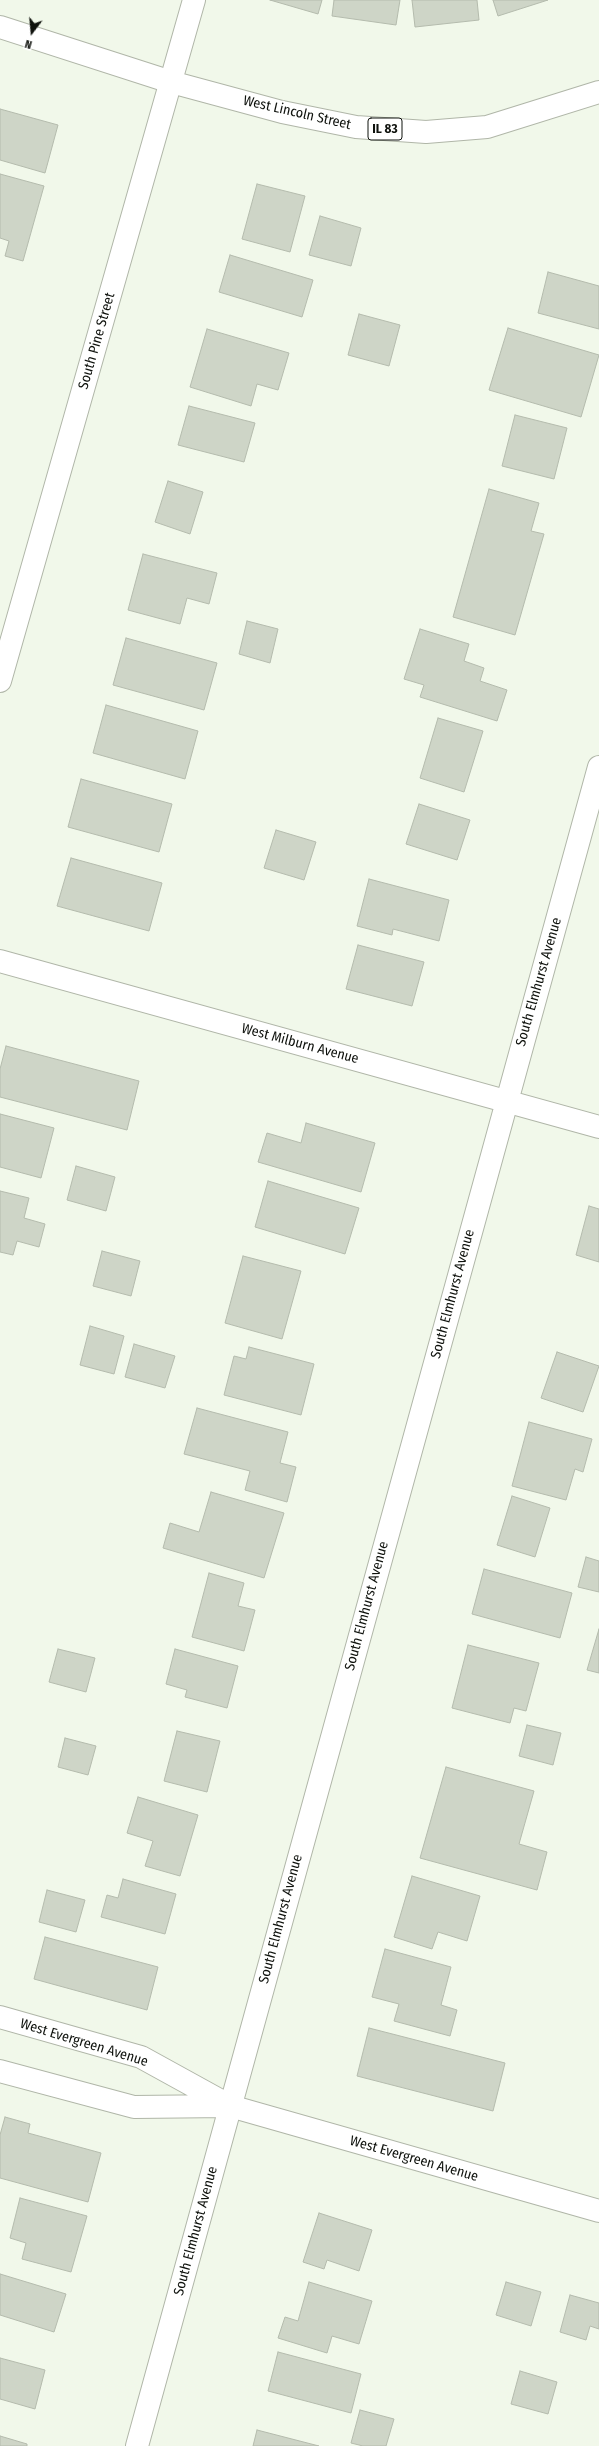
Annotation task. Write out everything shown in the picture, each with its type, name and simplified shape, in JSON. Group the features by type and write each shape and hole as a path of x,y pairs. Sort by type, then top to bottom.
{"street":[{"name":"South Pine Street","path":"0,681 194,0"},
{"name":"West Lincoln Street","path":"0,28 171,82 282,112 356,127 426,132 487,127 599,92"},
{"name":"South Elmhurst Avenue","path":"137,2446 599,767"},
{"name":"West Milburn Avenue","path":"0,961 599,1127"},
{"name":"West Evergreen Avenue","path":"0,2018 141,2057 230,2106 599,2211"},
{"name":"West Evergreen Avenue","path":"0,2071 134,2107 230,2106"}],"building":[{"path":"270,0 322,0 318,14"},
{"path":"334,0 400,0 396,25 332,16"},
{"path":"412,0 477,0 479,20 415,27"},
{"path":"493,0 548,0 498,16"},
{"path":"0,109 58,125 45,173 0,160"},
{"path":"0,174 44,186 23,261 5,256 9,241 0,238"},
{"path":"257,184 305,196 290,252 242,239"},
{"path":"320,216 361,228 351,266 309,255"},
{"path":"230,255 313,280 302,317 219,292"},
{"path":"548,272 599,286 599,329 538,313"},
{"path":"359,314 400,325 389,366 348,355"},
{"path":"508,328 599,355 581,417 489,390"},
{"path":"207,329 289,353 278,390 257,384 251,406 190,387"},
{"path":"189,406 255,423 244,462 178,445"},
{"path":"515,415 567,428 554,479 502,466"},
{"path":"168,481 203,492 190,534 155,522"},
{"path":"489,489 539,503 531,531 544,534 515,635 453,617"},
{"path":"143,554 217,573 209,604 187,598 180,624 128,610"},
{"path":"247,621 278,629 270,663 239,654"},
{"path":"420,629 469,644 464,661 484,668 480,681 507,690 497,721 420,697 424,685 404,679"},
{"path":"126,638 217,663 204,710 113,685"},
{"path":"106,705 198,731 185,779 93,753"},
{"path":"438,718 483,731 464,792 420,778"},
{"path":"81,779 172,804 159,852 68,827"},
{"path":"419,804 470,820 457,860 406,844"},
{"path":"276,830 316,842 304,880 264,868"},
{"path":"71,858 162,883 149,931 57,906"},
{"path":"369,879 449,900 439,941 393,929 392,935 357,926"},
{"path":"358,945 424,962 412,1006 346,989"},
{"path":"6,1046 139,1081 127,1130 0,1097 0,1069"},
{"path":"0,1114 54,1128 41,1178 0,1167"},
{"path":"306,1123 375,1143 361,1192 258,1162 267,1133 301,1143"},
{"path":"76,1166 115,1177 106,1211 67,1200"},
{"path":"268,1181 359,1208 345,1254 255,1227"},
{"path":"0,1191 29,1198 24,1218 45,1224 39,1247 17,1241 13,1255 0,1252"},
{"path":"589,1206 599,1209 599,1262 576,1255"},
{"path":"102,1251 140,1261 131,1296 93,1286"},
{"path":"243,1256 301,1271 282,1339 225,1323"},
{"path":"90,1326 124,1336 114,1374 80,1365"},
{"path":"134,1344 175,1356 165,1388 125,1377"},
{"path":"249,1347 314,1364 301,1415 224,1395 234,1356 246,1359"},
{"path":"557,1352 599,1366 583,1412 541,1398"},
{"path":"197,1408 288,1432 280,1463 296,1467 287,1502 245,1490 250,1471 184,1454"},
{"path":"529,1422 592,1439 583,1472 575,1469 566,1500 512,1486"},
{"path":"211,1492 284,1513 264,1578 163,1548 170,1523 199,1532"},
{"path":"512,1496 550,1508 535,1557 497,1545"},
{"path":"586,1557 599,1561 599,1592 578,1587"},
{"path":"484,1569 572,1593 560,1638 472,1614"},
{"path":"209,1573 244,1583 238,1606 255,1610 244,1651 192,1637"},
{"path":"599,1629 599,1673 587,1670"},
{"path":"468,1645 539,1663 526,1711 514,1708 510,1723 452,1708"},
{"path":"58,1649 95,1658 86,1692 49,1682"},
{"path":"175,1649 238,1666 227,1708 185,1697 187,1690 166,1684"},
{"path":"527,1725 561,1733 553,1765 519,1756"},
{"path":"177,1731 220,1741 207,1792 164,1781"},
{"path":"65,1738 96,1746 88,1775 58,1767"},
{"path":"446,1767 534,1791 519,1844 547,1852 537,1890 420,1858"},
{"path":"138,1797 198,1815 180,1876 145,1866 153,1841 127,1833"},
{"path":"412,1876 480,1896 467,1941 438,1932 432,1949 394,1937"},
{"path":"123,1879 176,1894 165,1934 101,1917 107,1895 118,1898"},
{"path":"47,1890 85,1900 76,1932 39,1922"},
{"path":"45,1937 158,1967 147,2010 34,1979"},
{"path":"385,1949 451,1967 441,2005 457,2010 450,2036 394,2021 399,2004 372,1997"},
{"path":"369,2028 505,2063 493,2111 357,2076"},
{"path":"5,2117 30,2124 28,2133 101,2153 88,2202 0,2178 0,2135"},
{"path":"20,2198 87,2216 71,2272 22,2259 26,2243 10,2238"},
{"path":"319,2213 372,2230 359,2271 327,2260 324,2269 303,2262"},
{"path":"0,2274 66,2294 54,2332 0,2315"},
{"path":"309,2282 372,2301 359,2344 332,2336 327,2353 278,2338 285,2317 298,2321"},
{"path":"506,2282 541,2292 531,2326 496,2315"},
{"path":"570,2295 599,2303 599,2329 590,2326 586,2340 560,2332"},
{"path":"278,2352 361,2374 351,2413 268,2391"},
{"path":"0,2358 45,2370 35,2409 0,2399"},
{"path":"520,2371 557,2382 548,2414 511,2404"},
{"path":"360,2410 394,2419 386,2446 363,2446 351,2443"},
{"path":"257,2430 319,2446 253,2446"},
{"path":"0,2436 27,2444 27,2446 0,2446"}]}
